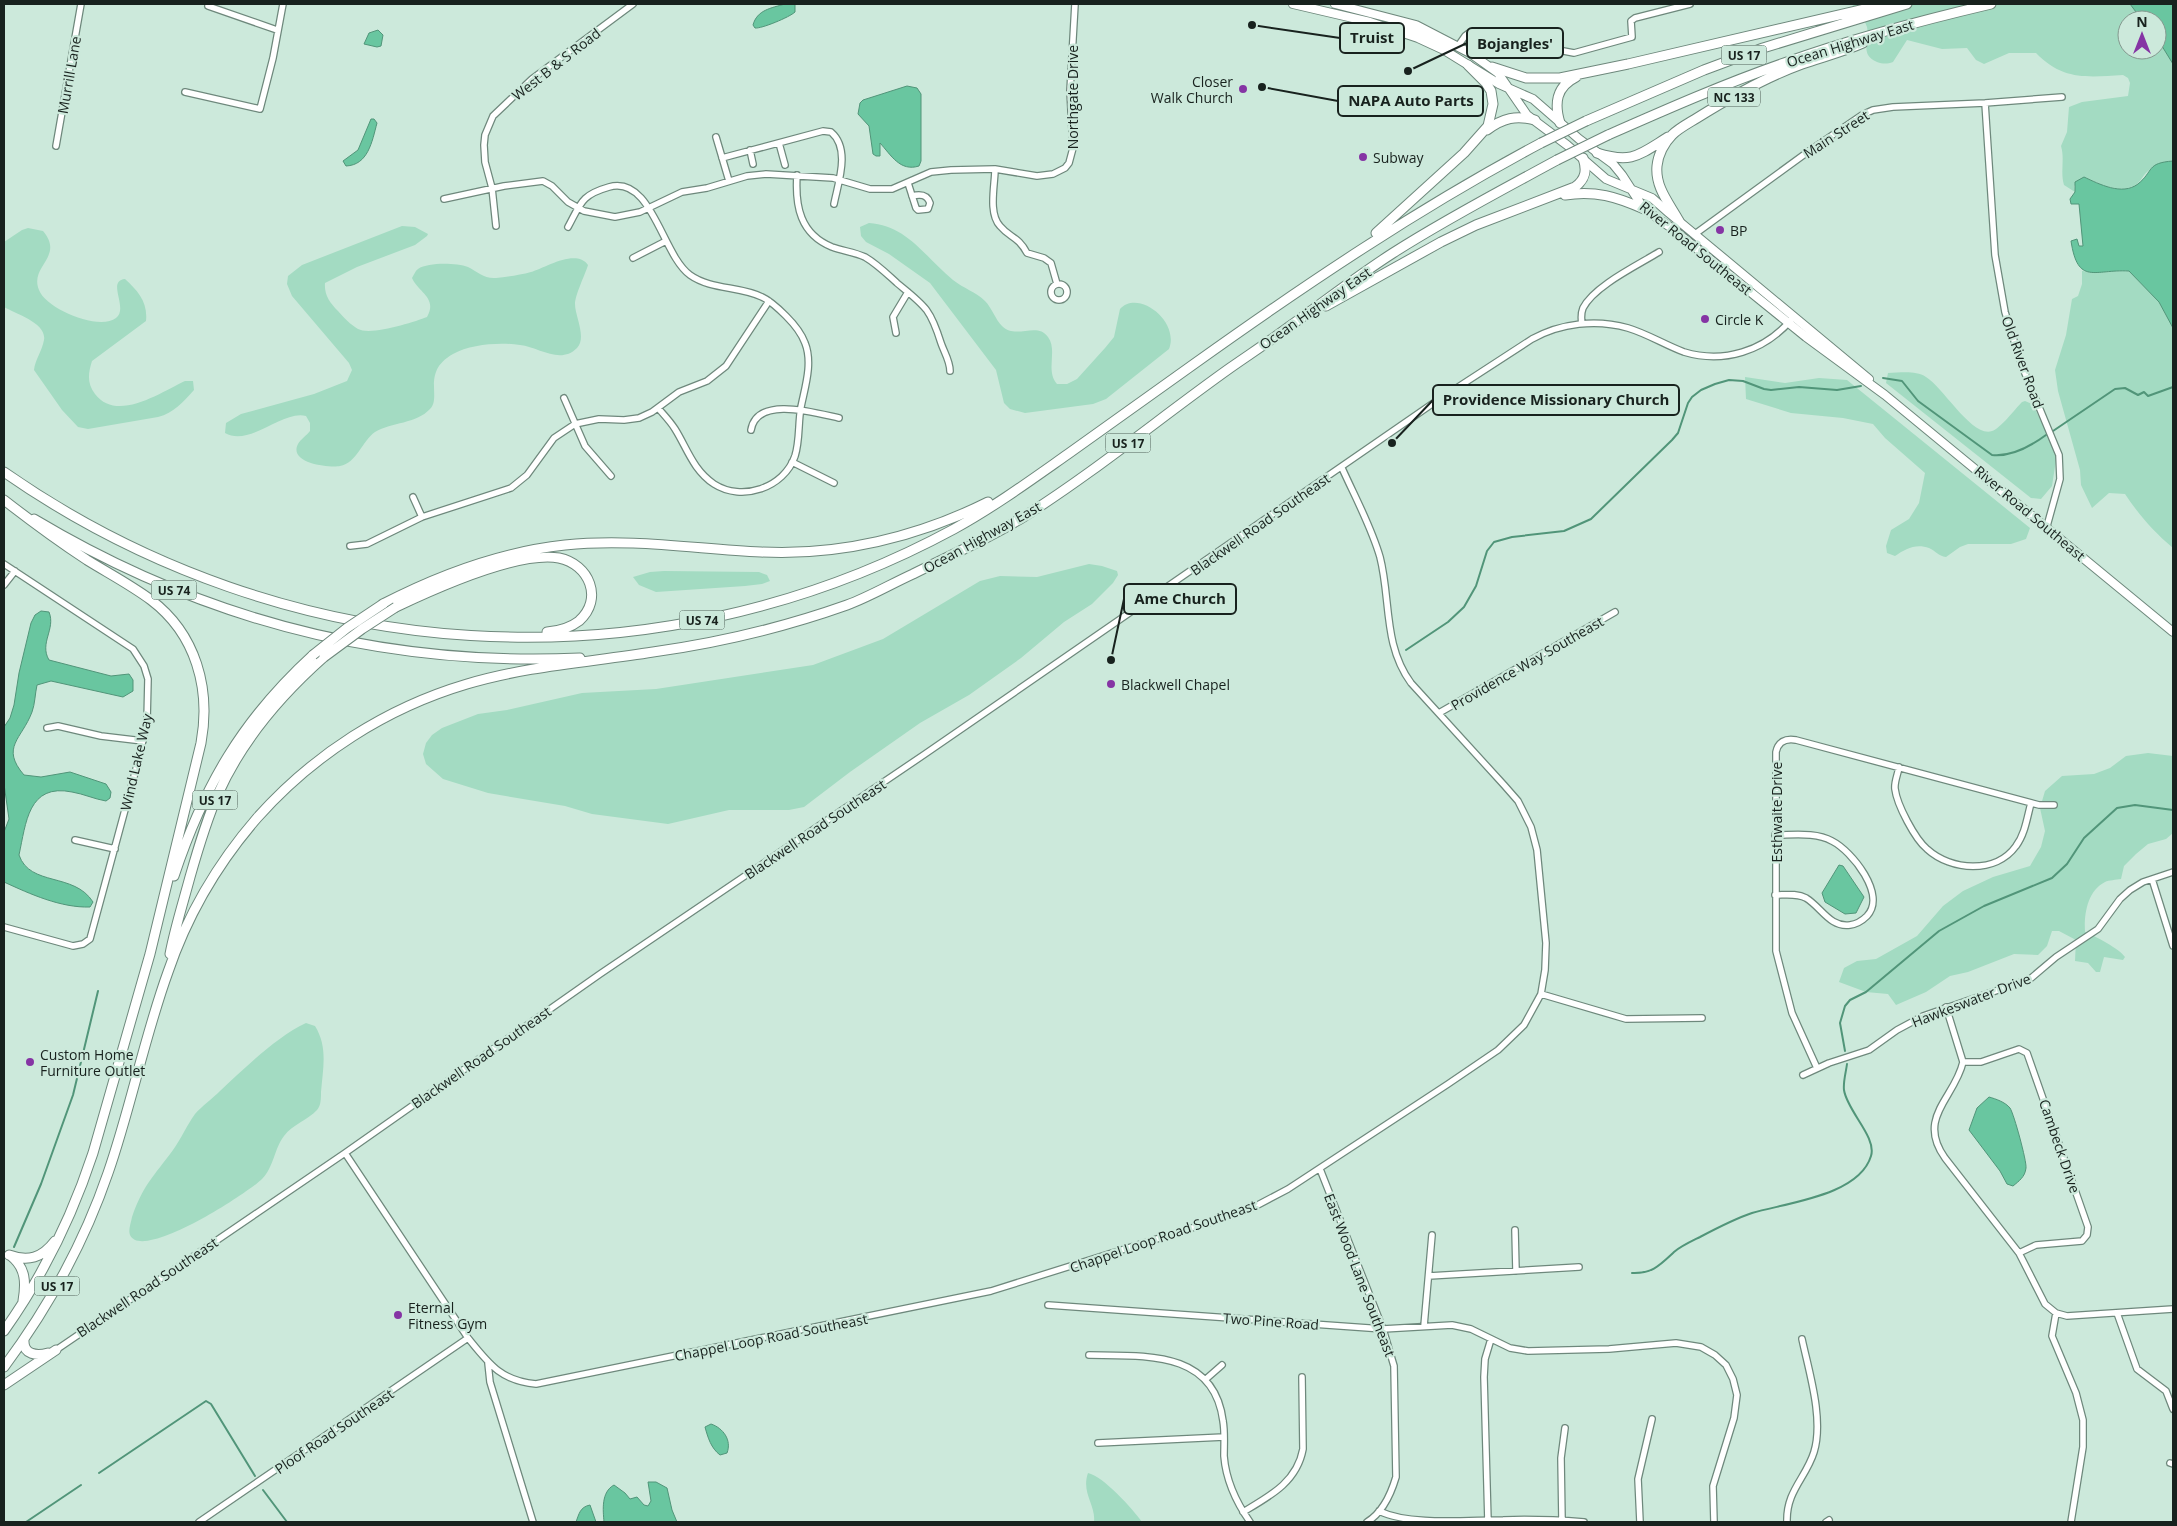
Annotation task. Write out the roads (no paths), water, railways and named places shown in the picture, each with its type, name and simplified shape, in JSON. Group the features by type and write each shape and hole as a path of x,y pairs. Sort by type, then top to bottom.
{"highway":[{"path":"1492,67 1515,76 1538,79 1593,72 1886,4"},
{"name":"Ocean Highway East","path":"1036,476 1320,276 1424,208 1541,144 1586,121 1704,70 1763,48 1907,4"},
{"name":"Ocean Highway East","path":"662,651 740,636 852,604 1020,519 1070,486 1230,368 1388,256 1463,211 1608,134 1737,80 1819,51 1991,4"},
{"name":"NC 133","path":"1679,221 1660,188 1658,179 1658,159 1672,135 1704,114 1759,84 1801,65 1847,50 1888,31"},
{"path":"1320,276 1380,230 1464,153 1488,126 1492,111 1490,91 1486,83 1468,65"},
{"path":"1560,123 1556,105 1560,90 1570,80 1593,72"},
{"path":"1483,133 1503,120 1513,117 1535,120"},
{"path":"1597,153 1620,159 1630,158 1638,156 1672,135"},
{"path":"1287,329 1441,242 1476,225 1553,197 1581,183 1585,172 1583,158"},
{"path":"1553,197 1585,192 1598,193 1615,196 1644,209"},
{"name":"US 74","path":"4,472 58,508 114,539 180,570 224,586 270,601 337,618 416,631 496,637 571,636 657,628 730,614 803,593 878,565 919,546 991,507 1036,476"},
{"name":"US 17","path":"4,1331 22,1306 62,1234 83,1184 102,1127 156,928 190,829 215,776 235,744 264,705 313,655 347,628 383,604 458,569 525,551 564,545 635,543 774,553 819,551 874,543 912,533 974,510 1036,476"},
{"path":"4,499 46,534 152,601 179,629 198,664 204,697 204,730 156,928"},
{"name":"US 74","path":"4,499 69,539 127,569 196,599 290,629 360,645 444,656 535,660 599,657 662,651"},
{"name":"US 17","path":"4,1367 24,1340 69,1264 99,1198 113,1158 167,974 175,930 200,843 223,782 242,749 280,700 324,657 396,607 454,581 501,566 532,559 550,558 564,560 578,566 587,576 592,589 590,603 584,616 572,625 554,631 496,637"},
{"path":"167,974 194,912 222,864 240,839 261,814 293,782 345,741 411,704 479,680 540,668 662,651"},
{"path":"6,1253 23,1259 39,1256 62,1234"},
{"path":"6,1253 16,1260 24,1274 22,1306"},
{"path":"24,1340 25,1349 30,1353 41,1354 56,1350"},
{"path":"4,1385 56,1350"}],"main road":[{"path":"1293,4 1370,22 1402,27 1451,47 1458,46"},
{"path":"1335,4 1411,23 1458,46"},
{"name":"River Road Southeast","path":"1370,22 1418,38 1509,88 1534,99 1560,123 1618,170 1644,209 1670,227 1788,323 1885,395 2047,526 2173,632"},
{"name":"River Road Southeast","path":"1458,46 1492,67 1509,88 1522,110 1583,158 1606,179 1657,201 1866,376 1885,395"}],"street":[{"name":"Murrill Lane","path":"56,146 81,4"},
{"path":"185,92 260,109 273,58 283,4"},
{"name":"West B & S Road","path":"496,226 492,188 485,162 484,145 485,135 493,116 532,79 633,4"},
{"name":"Northgate Drive","path":"444,198 492,188 543,181 552,186 563,198 578,208 591,214 615,217 632,215 649,209 676,194 766,174 840,179 870,189 892,188 931,172 995,169 1037,176 1059,172 1069,163 1073,148 1070,91 1075,4"},
{"path":"1458,46 1469,33 1574,53 1632,38 1631,21 1635,18 1690,4"},
{"path":"208,6 277,30"},
{"name":"Main Street","path":"1695,234 1809,151 1868,112 1893,106 1985,103 2062,97"},
{"name":"Old River Road","path":"1985,103 1995,255 2005,312 2022,366 2060,455 2060,479 2047,526"},
{"path":"722,158 823,131 831,132 840,148 842,164 834,204"},
{"path":"716,137 729,181"},
{"path":"779,143 785,165"},
{"path":"750,150 754,164"},
{"path":"995,169 994,211 999,226 1022,243 1027,253 1044,258 1051,263 1057,284"},
{"path":"797,175 796,199 799,213 812,235 832,247 861,256 875,263 924,304 934,319 949,362 950,371"},
{"path":"908,183 912,196"},
{"path":"568,227 583,200 592,192 617,186 633,190 649,209 680,264 697,279 757,294 769,301 798,329 807,347 808,368 800,410 796,449 792,462 780,478 760,490 736,492 720,487 708,479 697,468 674,428 658,408"},
{"path":"633,258 666,240"},
{"path":"1582,324 1581,312 1588,300 1615,279 1659,252"},
{"path":"896,333 893,317 908,292"},
{"path":"350,546 367,544 422,517 511,488 527,475 554,438 575,424 599,418 624,420 639,418 658,408 674,395 708,381 720,372 730,360 769,301"},
{"name":"Blackwell Road Southeast","path":"56,1350 344,1153 600,974 1342,468 1432,404 1532,339 1549,330 1582,324 1602,323 1628,328 1684,351 1715,357 1734,355 1750,350 1768,340 1794,316"},
{"path":"564,398 590,452 611,476"},
{"path":"750,430 755,419 764,413 777,410 800,410 839,418"},
{"path":"792,462 834,483"},
{"name":"Chappel Loop Road Southeast","path":"344,1153 468,1338 488,1363 501,1373 517,1381 536,1384 991,1292 1239,1213 1273,1198 1320,1169 1448,1084 1509,1041 1524,1025 1541,994 1545,970 1546,943 1537,850 1531,827 1513,796 1411,683 1400,666 1389,630 1380,558 1342,468"},
{"path":"413,497 422,517"},
{"name":"Wind Lake Way","path":"4,564 128,644 138,654 144,666 149,685 148,712 143,741 92,934 87,942 80,946 73,946 4,926"},
{"path":"4,585 14,572"},
{"name":"Providence Way Southeast","path":"1439,713 1615,612"},
{"path":"47,728 58,726 101,736 143,741"},
{"name":"Esthwaite Drive","path":"1817,1068 1792,1013 1776,947 1776,752 1782,741 1796,740 2031,803 2044,806 2054,805"},
{"path":"1900,767 1895,791 1916,836 1933,854 1954,863 1981,866 1989,865 2004,858 2015,848 2022,837 2031,803"},
{"path":"1775,835 1820,836 1838,844 1862,872 1872,890 1874,901 1871,911 1863,919 1855,924 1844,925 1834,922 1805,898 1795,895 1776,895"},
{"path":"75,840 115,849"},
{"name":"Hawkeswater Drive","path":"1803,1075 1817,1068 1869,1050 1902,1026 1922,1016 2030,979 2062,953 2098,929 2125,894 2136,886 2173,872"},
{"path":"2152,879 2173,946"},
{"path":"1541,994 1626,1019 1702,1018"},
{"path":"1946,1008 1963,1062 1937,1114 1935,1127 1936,1141 1945,1158 2019,1253 2032,1276 2042,1301 2056,1313 2067,1316 2173,1309"},
{"name":"Cambeck Drive","path":"1963,1062 1981,1062 2019,1049 2027,1053 2088,1226 2087,1235 2082,1241 2036,1245 2019,1253"},
{"name":"East Wood Lane Southeast","path":"1320,1169 1383,1329 1394,1366 1398,1466 1392,1491 1379,1511 1367,1522"},
{"path":"1514,1230 1516,1271"},
{"path":"1424,1326 1432,1235"},
{"path":"1428,1276 1579,1267"},
{"name":"Two Pine Road","path":"1048,1305 1383,1329 1459,1326 1510,1348 1538,1351 1684,1344 1701,1347 1715,1355 1730,1372 1737,1402 1713,1486 1714,1522"},
{"path":"2056,1313 2052,1336 2076,1393 2083,1420 2083,1447 2071,1522"},
{"path":"2116,1313 2137,1369 2166,1391 2173,1409"},
{"name":"Ploof Road Southeast","path":"199,1522 468,1338"},
{"path":"1787,1522 1791,1496 1811,1460 1818,1436 1816,1412 1802,1338"},
{"path":"1488,1521 1484,1377 1491,1340"},
{"path":"1089,1356 1165,1359 1184,1364 1206,1378 1216,1395 1224,1421 1224,1456 1231,1489 1250,1522"},
{"path":"488,1363 490,1382 533,1522"},
{"path":"1206,1378 1222,1365"},
{"path":"1243,1512 1277,1492 1287,1482 1301,1460 1303,1449 1302,1377"},
{"path":"1640,1522 1638,1479 1652,1419"},
{"path":"1562,1521 1560,1466 1565,1428"},
{"path":"1098,1443 1224,1437"},
{"path":"1379,1511 1392,1517 1412,1522 1584,1522"}],"waterway":[{"path":"1883,378 1902,381 1918,401 1992,455 2020,450 2046,435"},
{"path":"1406,650 1448,622 1464,607 1476,586 1487,551 1494,542 1512,537 1564,531 1591,519 1678,433 1688,403 1701,390 1729,380 1743,381 1771,390 1799,387 1837,390 1861,386"},
{"path":"2053,431 2115,389 2125,388 2138,395 2144,392 2148,396 2173,387"},
{"path":"1845,1051 1840,1023 1845,1006 1850,1000 1866,992 1939,931 1984,906 2052,878 2067,864 2084,838 2117,808 2135,805 2173,810"},
{"path":"14,1247 41,1184 73,1095 98,991"},
{"path":"1632,1273 1645,1272 1655,1268 1683,1246 1732,1221 1752,1213 1819,1196 1837,1189 1864,1170 1871,1156 1872,1149 1866,1132 1846,1098 1844,1080 1847,1064"},
{"path":"99,1473 206,1401 211,1404 255,1476"},
{"path":"26,1522 81,1485"},
{"path":"263,1490 287,1522"}],"place":[{"name":"Truist","path":"1252,25"},
{"name":"Bojangles'","path":"1408,71"},
{"name":"NAPA Auto Parts","path":"1262,87"},
{"name":"Closer Walk Church","path":"1243,89"},
{"name":"Subway","path":"1363,157"},
{"name":"BP","path":"1720,230"},
{"name":"Circle K","path":"1705,319"},
{"name":"Providence Missionary Church","path":"1392,443"},
{"name":"Ame Church","path":"1111,660"},
{"name":"Blackwell Chapel","path":"1111,684"},
{"name":"Custom Home Furniture Outlet","path":"30,1062"},
{"name":"Eternal Fitness Gym","path":"398,1315"}]}
